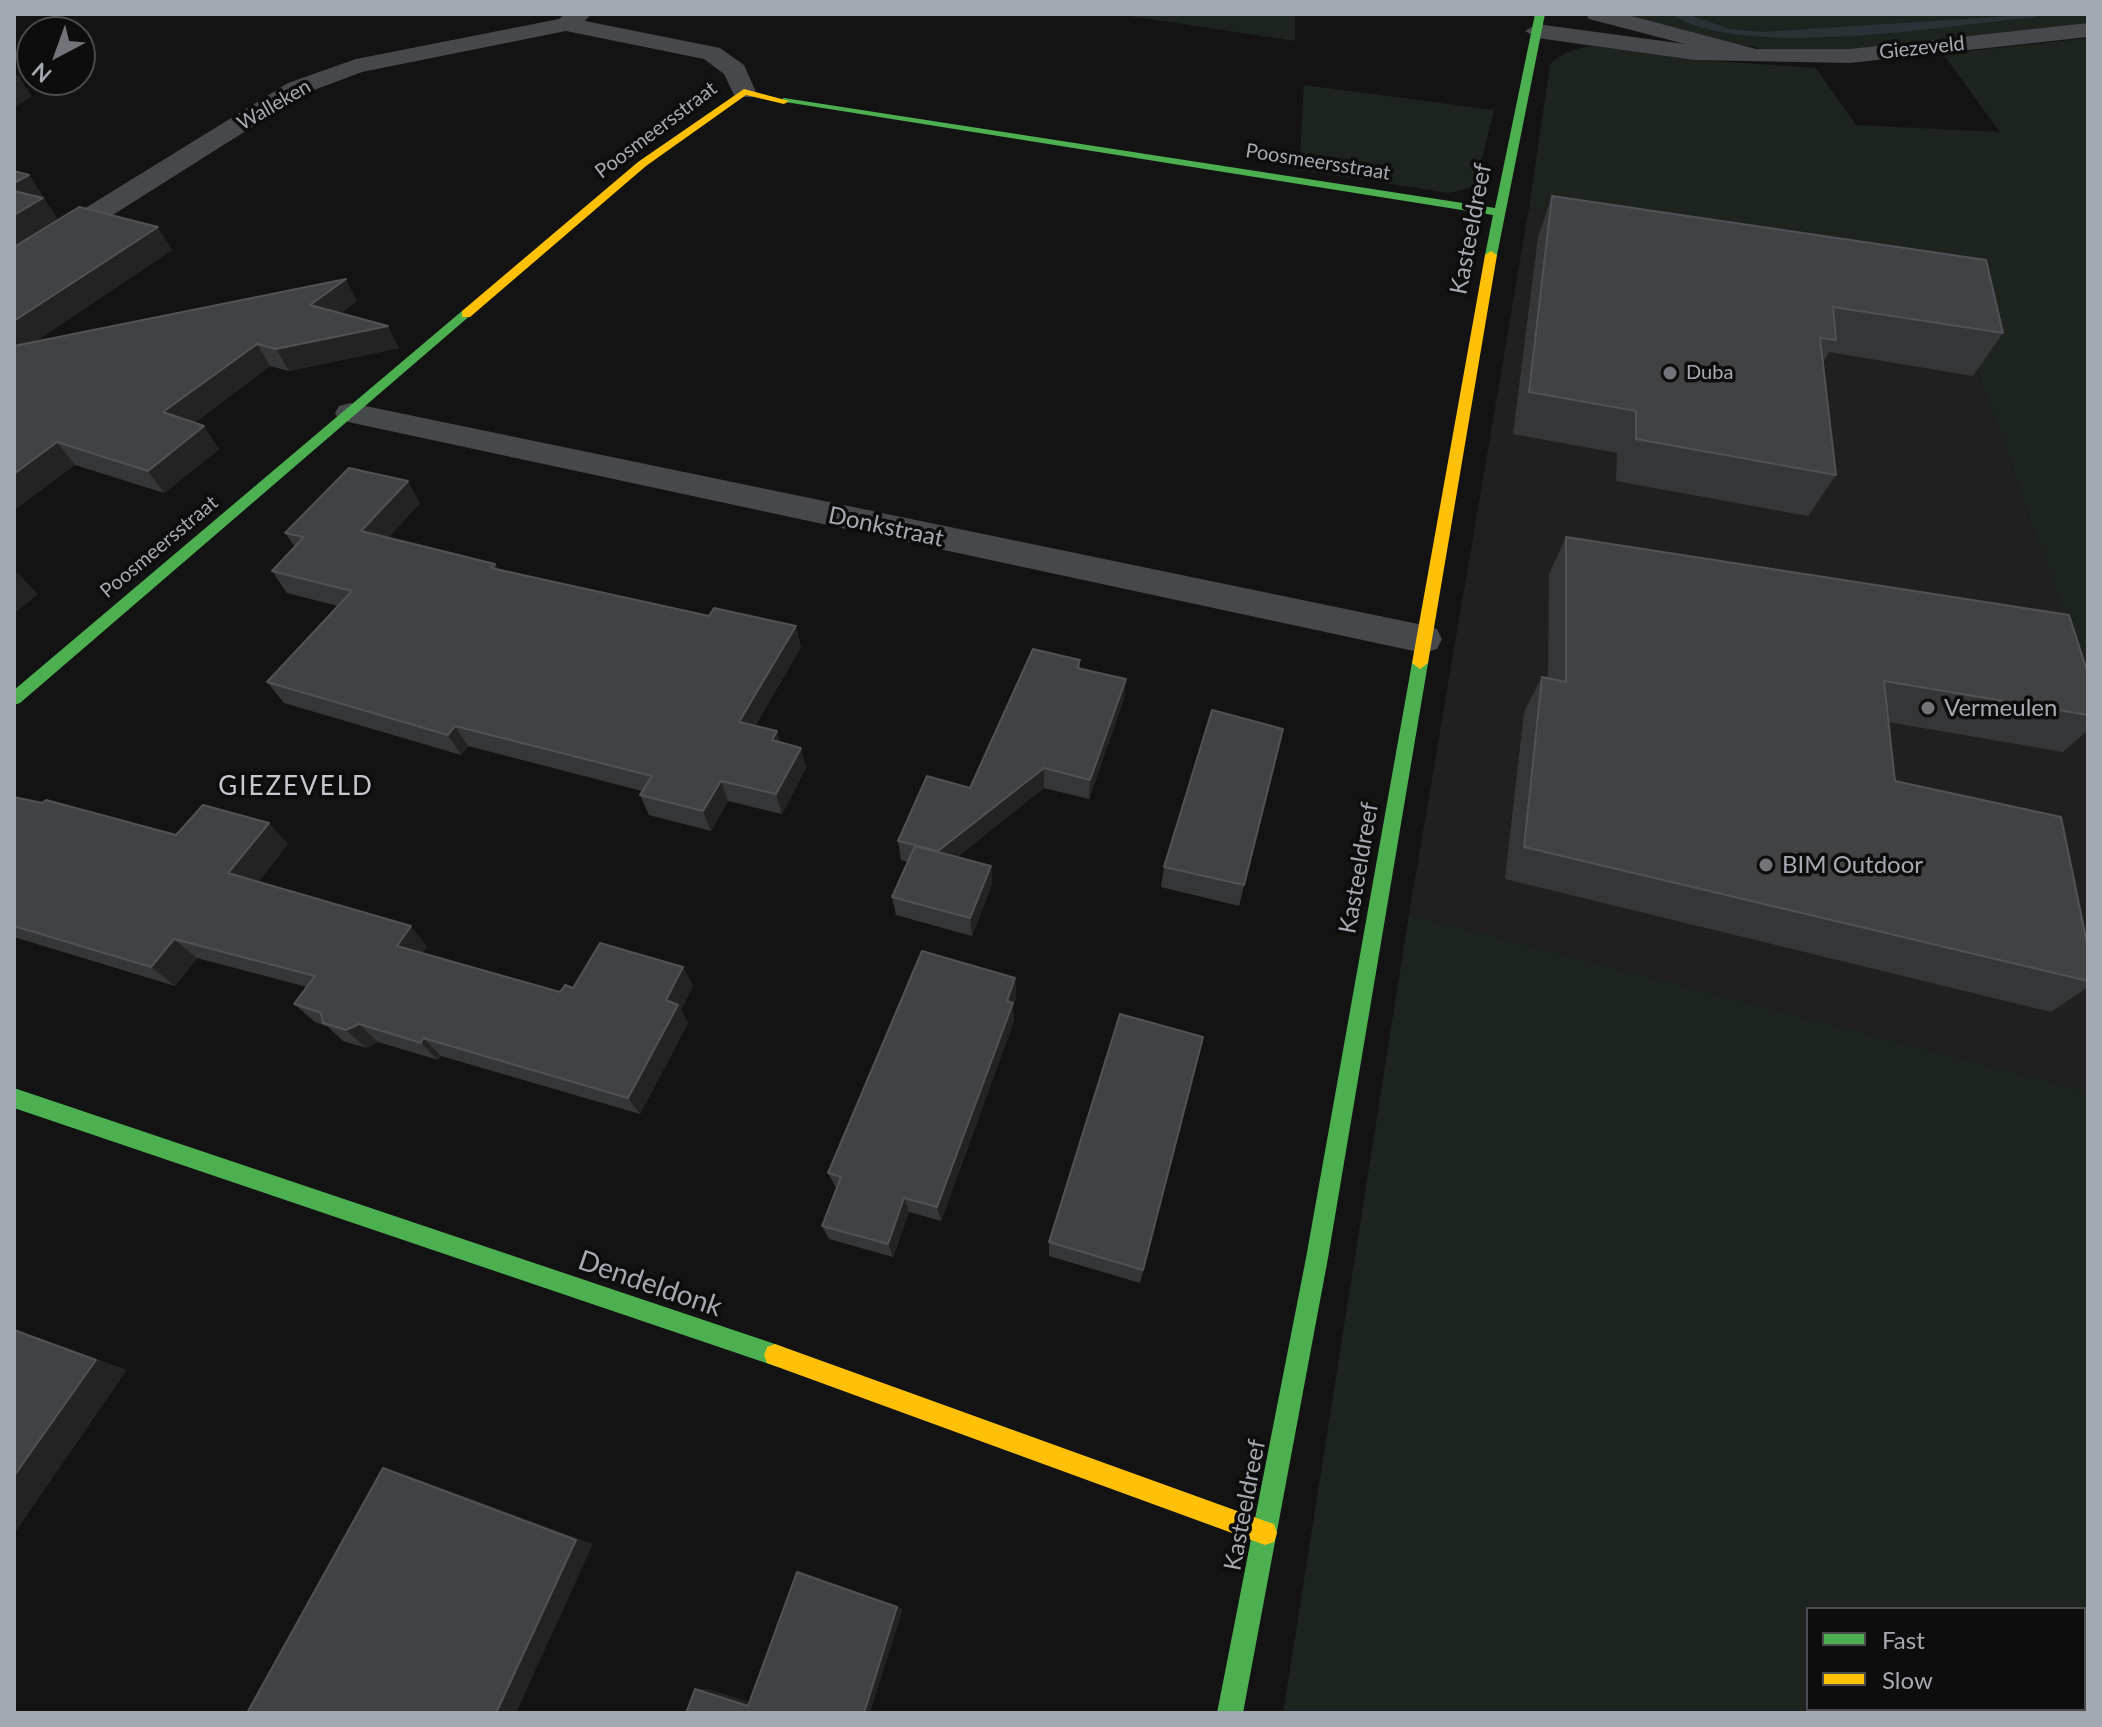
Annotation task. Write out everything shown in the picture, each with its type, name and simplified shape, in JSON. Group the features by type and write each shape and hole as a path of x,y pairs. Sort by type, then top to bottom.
{"street":[{"name":"Giezeveld","path":"1597,14 1756,56"},
{"name":"Walleken","path":"14,265 297,88 356,66 573,19 712,53 735,70 744,92"},
{"name":"Giezeveld","path":"1538,22 1695,53 1756,56 1850,56 2088,30"},
{"name":"Kasteeldreef","path":"1230,1713 1317,1258 1498,212 1538,22"},
{"name":"Poosmeersstraat","path":"14,699 642,164 744,92 787,102 1498,212"},
{"name":"Donkstraat","path":"351,413 1423,639"},
{"name":"Dendeldonk","path":"14,1098 839,1377 1265,1533"}],"shaded area":[{"path":"1116,14 1295,14 1295,41"},
{"path":"1625,14 2088,14 2088,23 1844,50 1772,51 1669,30"},
{"path":"2088,38 2088,683 1936,254 1817,252 1529,208 1550,64 1575,49 1593,46 1701,60 1816,68 1856,125 2000,132 1943,54"},
{"path":"1304,85 1494,110 1475,187 1449,193 1299,170"},
{"path":"1529,208 1817,252 1936,254 2088,683 2088,1091 1409,914"},
{"path":"1409,914 2088,1091 2088,1713 1283,1713"}],"building":[{"path":"14,171 29,175 14,183"},
{"path":"14,191 43,198 14,215"},
{"name":"Duba","path":"1552,196 1986,260 2003,333 1833,307 1836,340 1820,338 1836,475 1636,439 1636,411 1529,392"},
{"path":"79,207 158,227 14,321 14,247"},
{"path":"346,279 310,305 388,326 276,349 257,344 163,412 204,426 148,471 57,442 14,474 14,346"},
{"path":"349,468 408,481 361,531 495,564 491,568 709,616 714,608 796,626 739,722 777,731 772,740 801,748 776,794 721,781 703,811 640,795 652,776 455,726 448,735 267,682 352,591 272,571 304,537 285,533"},
{"path":"1566,537 2069,615 2088,674 2088,715 1884,681 1895,781 2061,817 2088,948 2088,981 1524,847 1542,677 1566,682"},
{"path":"1033,649 1080,660 1077,668 1126,679 1090,780 1044,768 938,851 898,841 927,776 970,788"},
{"path":"1212,710 1283,729 1244,885 1164,867"},
{"path":"14,797 42,803 46,800 176,835 203,805 269,823 228,873 411,926 397,946 560,992 565,985 573,988 600,943 683,967 666,1000 678,1005 628,1098 423,1038 421,1043 359,1024 346,1030 323,1023 321,1013 294,1004 315,976 174,939 151,967 14,926"},
{"path":"915,846 991,866 970,918 892,897"},
{"path":"922,951 1015,978 1007,1001 1013,1003 937,1207 904,1198 888,1244 822,1226 841,1177 828,1173"},
{"path":"1120,1014 1203,1037 1143,1270 1049,1242"},
{"path":"14,1330 96,1360 14,1476"},
{"path":"383,1468 576,1540 496,1713 247,1713"},
{"path":"797,1572 897,1607 864,1713 686,1713 695,1689 748,1706"}],"waterway":[{"path":"1677,14 1729,32 1763,35 1862,31 2036,14"}],"traffic: fast":[{"path":"1491,255 1540,14"},
{"path":"784,101 1498,212"},
{"path":"14,699 466,314"},
{"path":"1230,1713 1317,1258 1420,663"},
{"path":"14,1098 775,1355"}],"traffic: slow":[{"path":"466,314 642,164 744,92 784,101"},
{"path":"1420,663 1491,255"},
{"path":"775,1355 1265,1533"}],"place":[{"name":"Duba","path":"1670,373"},
{"name":"Vermeulen","path":"1928,708"},
{"name":"BIM Outdoor","path":"1766,865"}],"district":[{"name":"GIEZEVELD","path":"296,787"}]}
